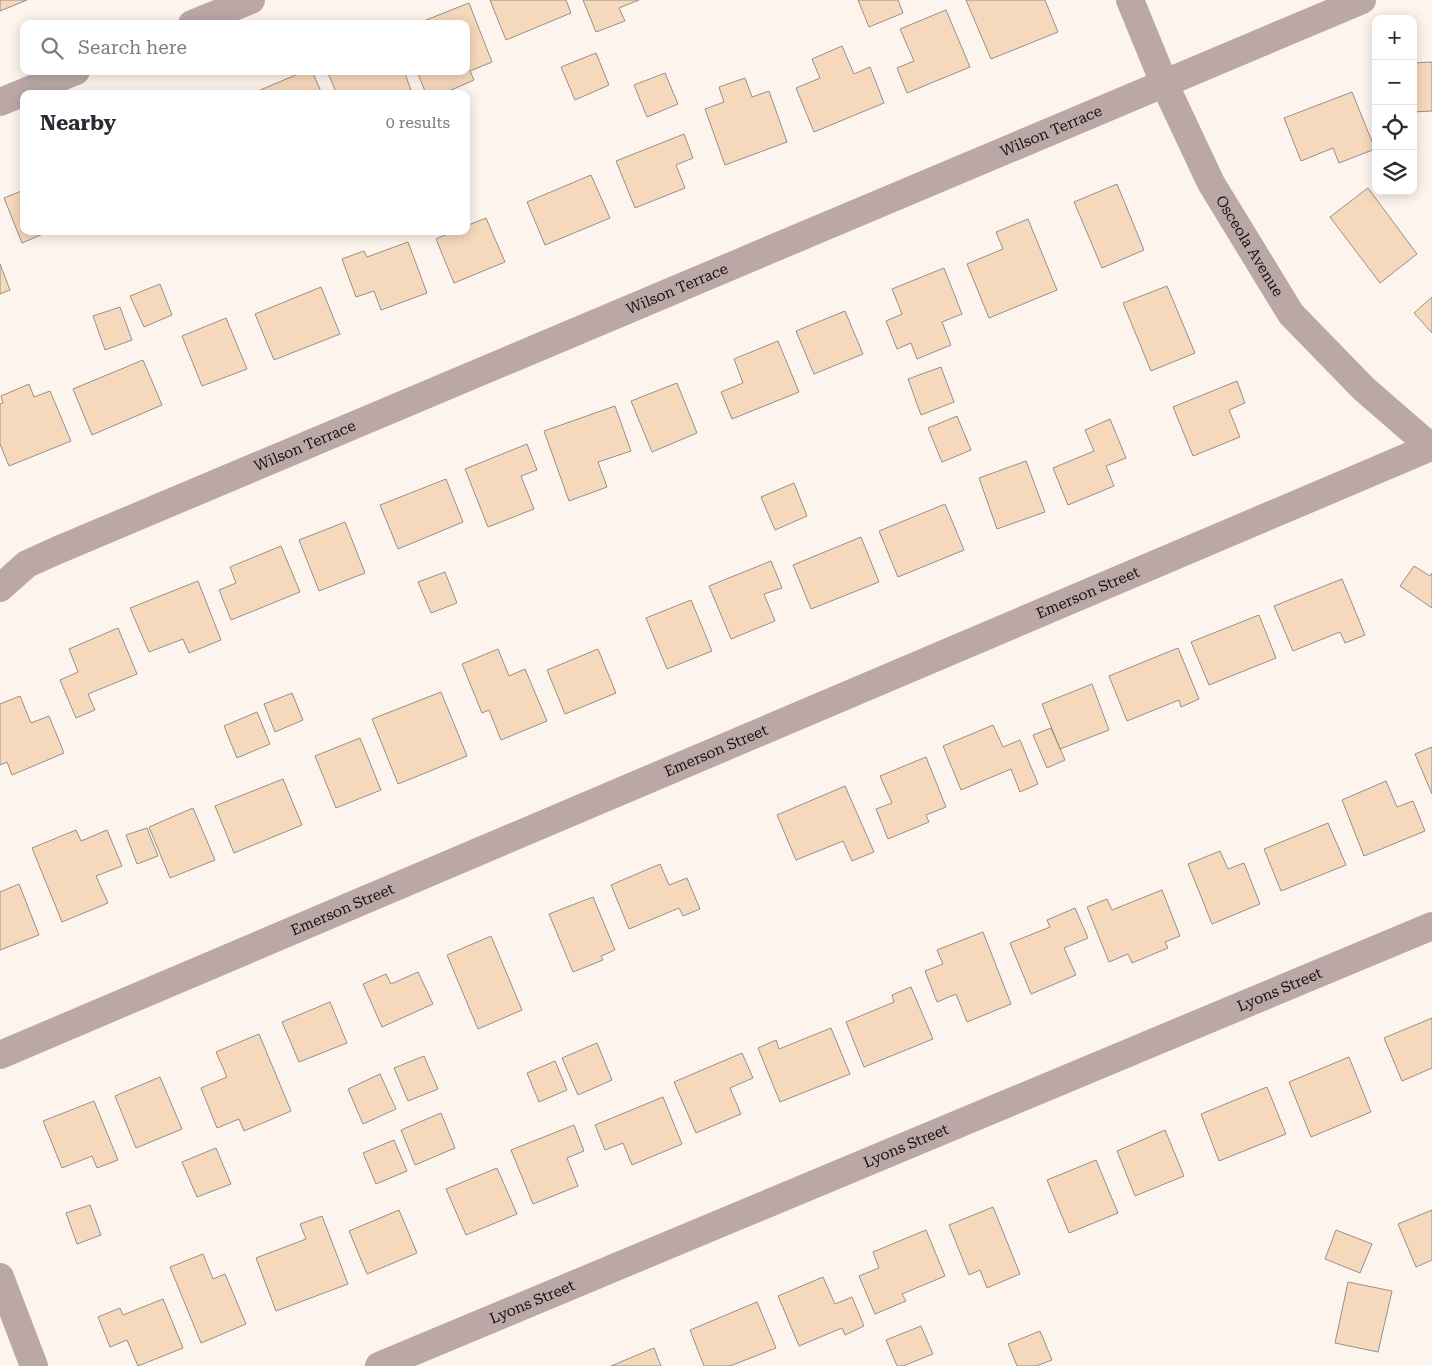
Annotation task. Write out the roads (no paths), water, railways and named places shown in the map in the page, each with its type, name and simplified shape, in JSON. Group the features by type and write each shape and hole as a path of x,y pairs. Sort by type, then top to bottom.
{"street":[{"path":"202,20 251,0"},
{"name":"Osceola Avenue","path":"1130,0 1164,84 1211,183 1291,314 1364,390 1431,448"},
{"name":"Wilson Terrace","path":"0,588 27,564 58,550 1362,0"},
{"path":"29,90 66,75"},
{"path":"0,102 20,94"},
{"name":"Emerson Street","path":"0,1055 1431,448"},
{"name":"Lyons Street","path":"380,1366 1432,926"},
{"path":"0,1277 34,1366"}]}
